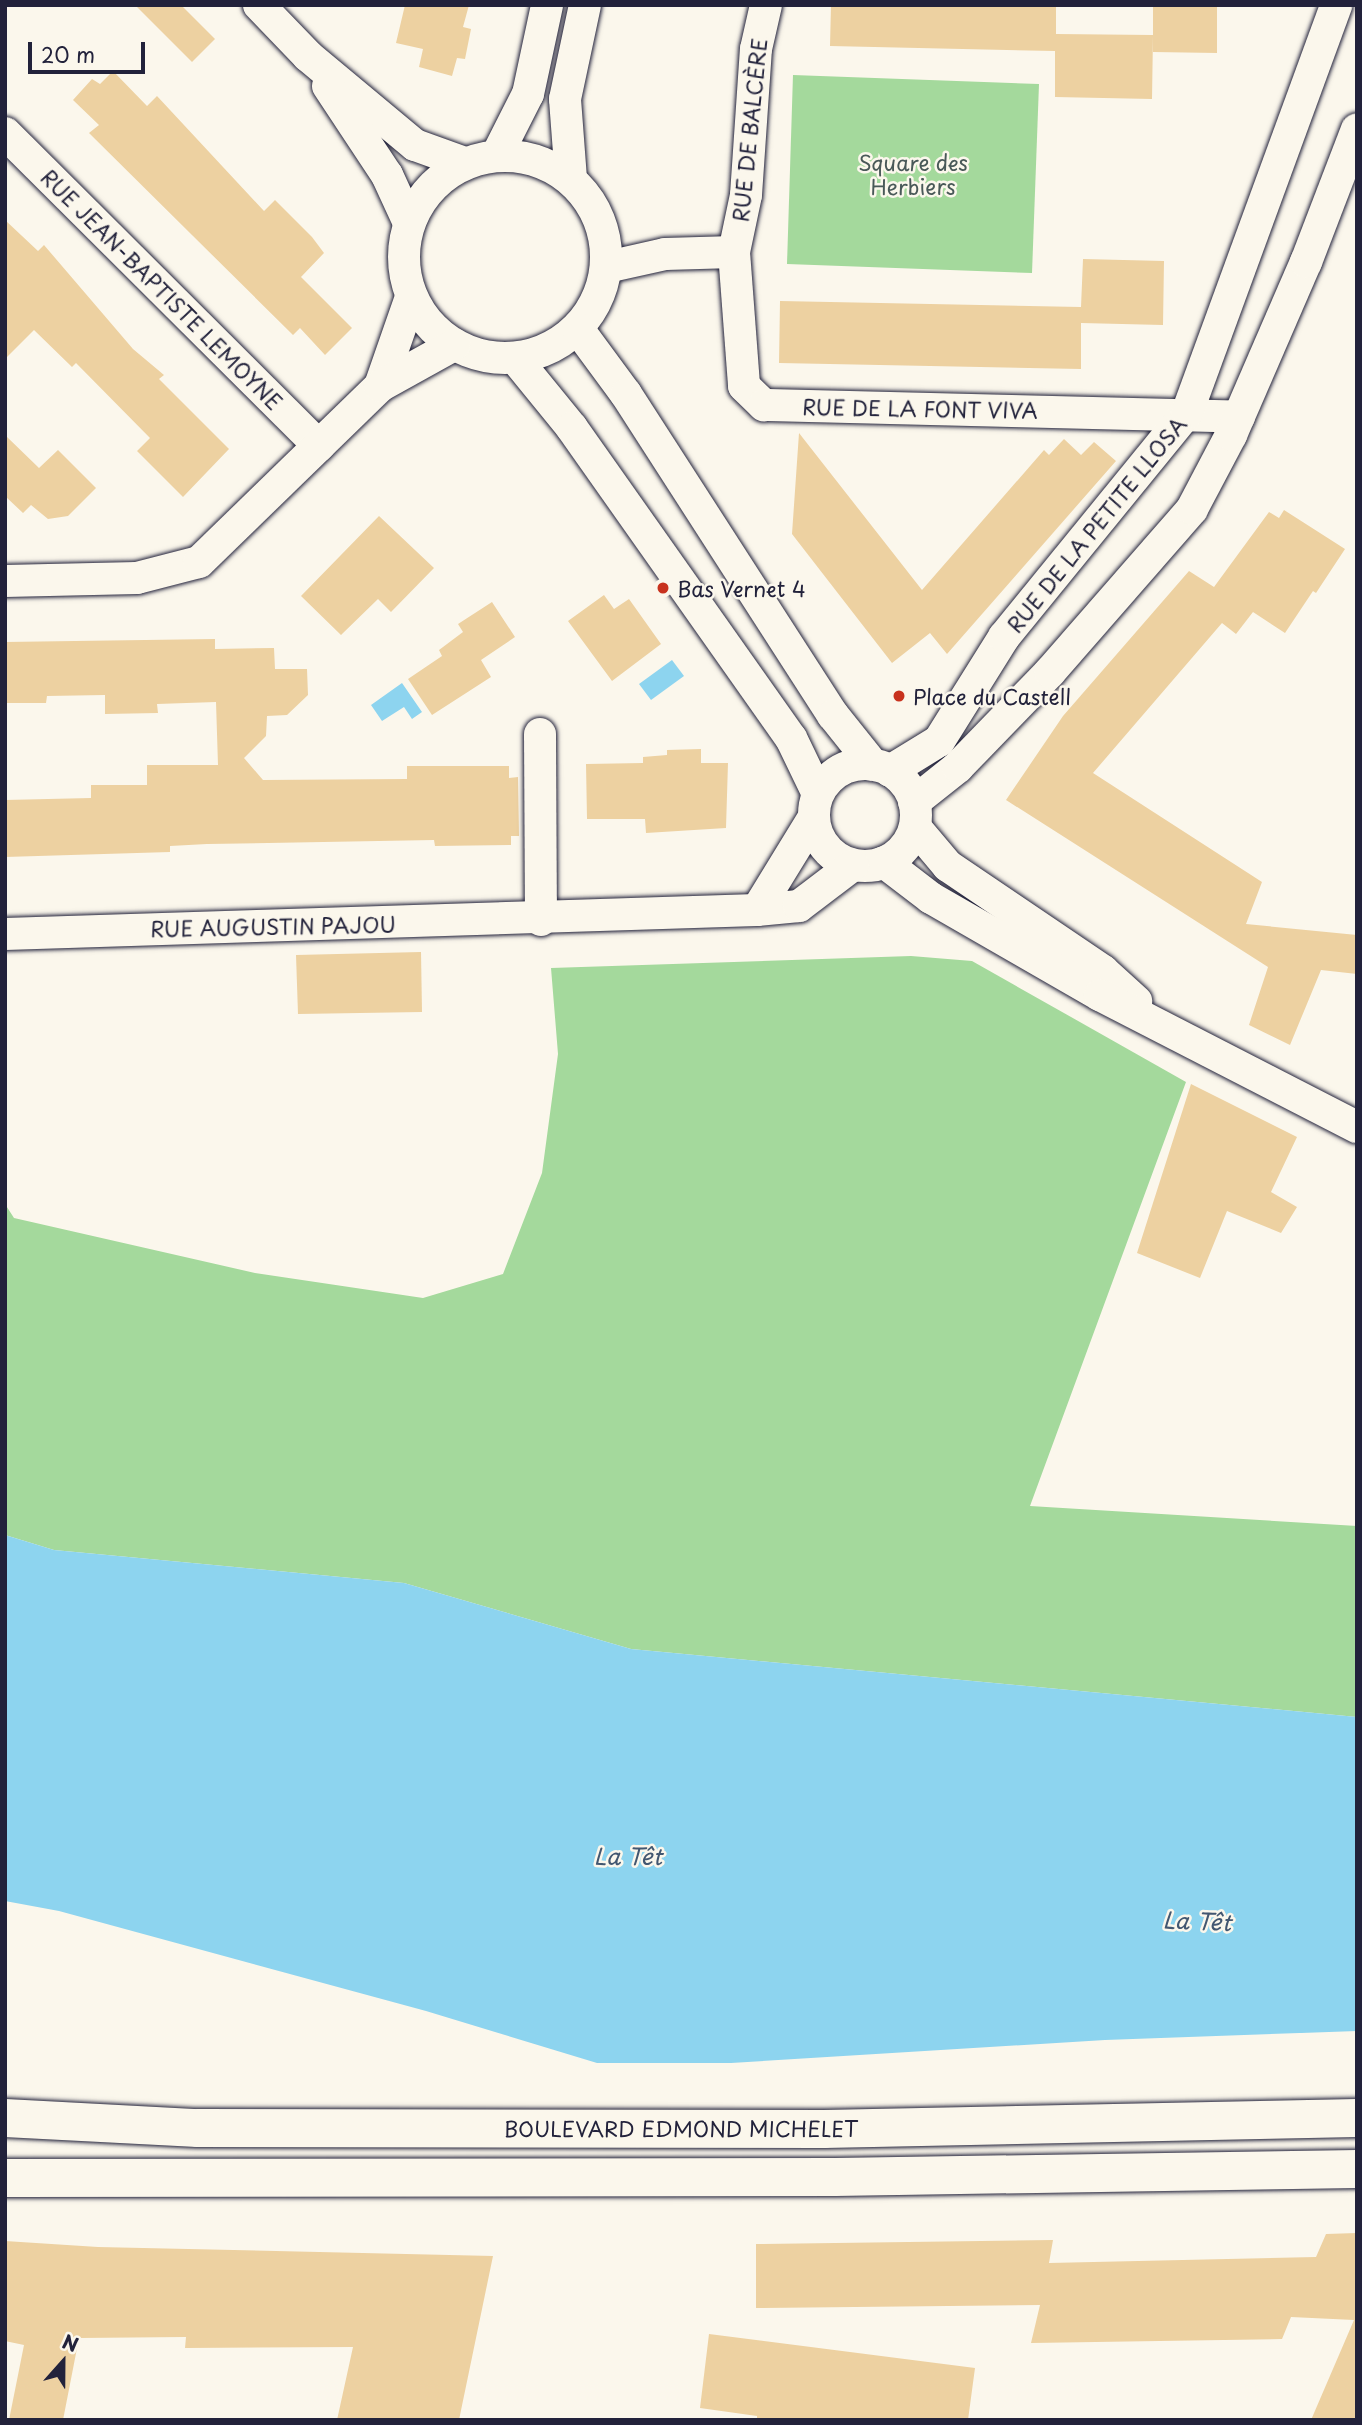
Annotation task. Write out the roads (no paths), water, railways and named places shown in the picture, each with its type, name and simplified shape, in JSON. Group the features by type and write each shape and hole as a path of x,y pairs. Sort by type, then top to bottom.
{"highway":[{"name":"BOULEVARD EDMOND MICHELET","path":"5,2118 198,2128 824,2129 1357,2118"},
{"path":"1225,2119 1357,2125"},
{"path":"5,2178 835,2177 1357,2169"}],"street":[{"path":"259,5 308,56 415,145 464,163"},
{"path":"498,155 528,94 547,5"},
{"path":"571,179 565,99 585,5"},
{"name":"RUE DE BALCÈRE","path":"607,267 665,254 734,252 746,195 756,49 766,5"},
{"name":"RUE DE LA PETITE LLOSA","path":"881,768 939,741 1004,637 1187,413 1336,5"},
{"path":"308,56 387,175 409,223"},
{"path":"515,358 572,428 783,727 816,806 825,847 853,865 884,862 898,855 915,814 1040,681 1192,509 1239,417 1357,129"},
{"name":"RUE JEAN-BAPTISTE LEMOYNE","path":"5,133 319,446"},
{"path":"498,155 537,160 571,179 597,214 605,234 607,267 598,301 578,329 549,349 515,358 484,356 454,345 429,324 411,297 404,272 409,223 428,191 464,163 498,155"},
{"name":"RUE DE LA FONT VIVA","path":"734,252 744,386 764,405 1187,413 1239,417"},
{"path":"380,386 411,297"},
{"path":"578,329 626,394 833,715 881,768 909,789 915,814 948,866 1103,971 1161,1023"},
{"path":"5,581 137,578 199,562 380,386 454,345"},
{"path":"540,734 541,920"},
{"path":"757,910 816,806 840,770 881,768"},
{"path":"884,862 931,898 1100,995 1161,1023 1357,1127"},
{"name":"RUE AUGUSTIN PAJOU","path":"5,934 541,920 757,910 799,906 853,865"}],"water":[{"path":"672,660 684,676 651,700 639,684"},
{"path":"402,683 422,712 412,719 404,707 382,721 371,705"},
{"name":"La Têt","path":"5,1535 54,1550 404,1583 631,1649 1357,1717 1357,2031 1105,2040 731,2063 597,2063 426,2011 59,1911 5,1901"}],"place":[{"name":"Bas Vernet 4","path":"663,588"},
{"name":"Place du Castell","path":"899,696"}],"park label":[{"name":"Square des Herbiers","path":"913,174"}]}
